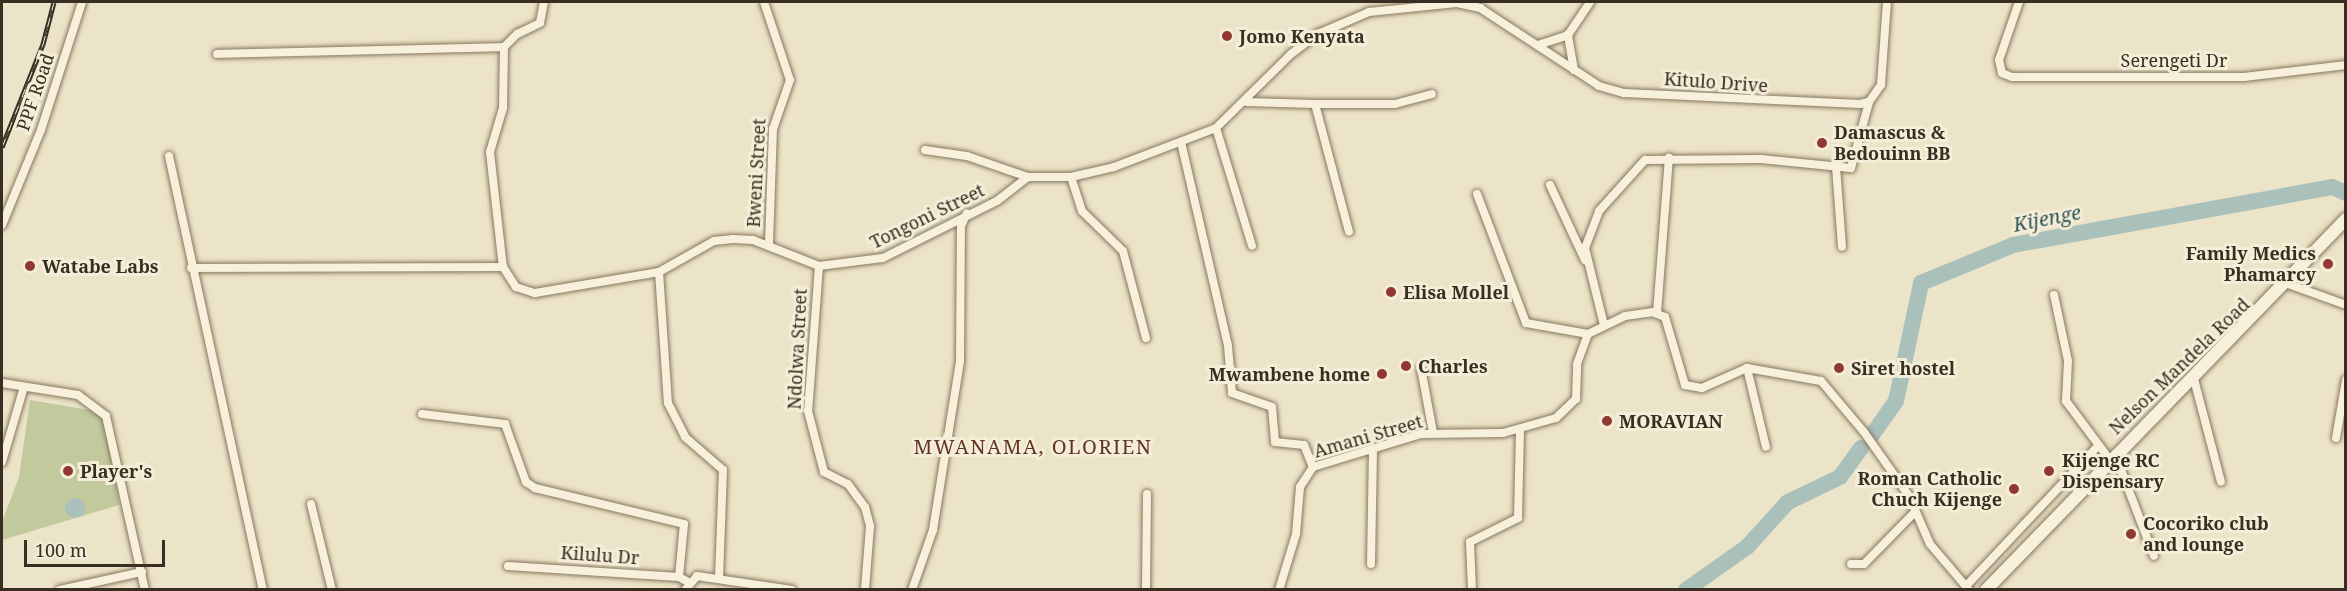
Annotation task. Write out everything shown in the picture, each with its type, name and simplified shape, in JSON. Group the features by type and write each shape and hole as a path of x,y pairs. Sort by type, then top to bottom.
{"main road":[{"name":"Nelson Mandela Road","path":"1986,590 2113,457 2288,284 2346,219"}],"street":[{"name":"PPF Road","path":"2,225 41,130 82,2"},
{"path":"217,54 504,47 517,34 540,23 544,2"},
{"name":"Bweni Street","path":"764,2 789,80 773,129 769,245"},
{"path":"1538,45 1568,35 1590,2"},
{"path":"1585,260 1599,212 1624,179 1644,160 1669,157 1836,167 1856,163 1869,102 1885,71 1887,2"},
{"name":"Serengeti Dr","path":"2019,2 1999,60 2001,73 2244,77 2346,65"},
{"path":"926,150 967,156 1028,177 1071,177 1181,142 1216,128 1247,102 1268,72 1343,22 1417,6 1481,5"},
{"name":"Kitulo Drive","path":"1481,5 1574,70 1624,93 1869,102"},
{"path":"1568,35 1574,70"},
{"path":"191,268 503,267 490,176 503,108 504,47"},
{"path":"1247,102 1386,104 1432,94"},
{"path":"1315,104 1349,232"},
{"path":"1216,128 1252,246"},
{"path":"1181,142 1228,346 1232,393 1272,407 1275,442 1304,445 1314,467"},
{"path":"169,156 191,268 263,590"},
{"path":"1658,313 1669,157"},
{"path":"1836,167 1842,247"},
{"name":"Tongoni Street","path":"503,267 516,287 535,293 659,272 714,241 769,245 819,266 883,258 967,213 997,201 1028,177"},
{"path":"1071,177 1082,211 1123,251 1146,338"},
{"path":"1550,185 1585,260 1604,325"},
{"path":"1477,194 1526,323 1588,334 1604,325 1658,313 1665,317 1685,385 1702,388 1747,368 1821,381 1864,432 1915,512 1930,544 1967,588 2098,446"},
{"path":"912,590 933,530 960,361 961,226 967,213"},
{"name":"Ndolwa Street","path":"819,266 808,411 824,471 848,484 866,507 870,526 865,590"},
{"path":"659,272 668,403 685,437 723,470 719,578"},
{"path":"2288,284 2346,305"},
{"path":"2054,295 2068,362 2066,401 2098,446 2113,457 2154,556"},
{"name":"Amani Street","path":"1279,590 1294,543 1300,487 1314,467 1433,433 1520,430 1570,409 1588,334"},
{"path":"1421,368 1433,433"},
{"path":"1747,368 1766,447"},
{"path":"2194,379 2221,482"},
{"path":"2336,438 2346,380"},
{"path":"2,383 78,395 106,416 146,590"},
{"path":"2,462 24,387"},
{"path":"422,414 505,424 526,482 535,488 684,524 679,577"},
{"path":"1472,590 1470,542 1518,518 1520,430"},
{"path":"1371,564 1372,451"},
{"path":"1146,590 1147,494"},
{"path":"311,504 332,590"},
{"path":"1851,564 1864,564 1915,512"},
{"name":"Kilulu Dr","path":"508,566 679,577 686,586"},
{"path":"60,590 142,573"},
{"path":"686,586 697,576 792,590"}],"green space":[{"name":"Player's","path":"30,400 95,411 108,424 119,505 2,540 2,522 19,477"}],"water":[{"path":"75,498 82,501 85,508 82,515 75,518 68,515 65,508 68,501"}],"waterway":[{"name":"Kijenge","path":"1872,435 1896,401 1921,283 2013,245 2332,187 2346,193"},
{"name":"Kijenge","path":"1686,590 1747,547 1788,502 1840,477 1861,448"}],"railway":[{"path":"2,147 43,44 54,2"}],"place":[{"name":"Jomo Kenyata","path":"1227,36"},
{"name":"Damascus & Bedouinn BB","path":"1822,143"},
{"name":"Family Medics Phamarcy","path":"2328,264"},
{"name":"Watabe Labs","path":"30,266"},
{"name":"Elisa Mollel","path":"1391,292"},
{"name":"Charles","path":"1406,366"},
{"name":"Siret hostel","path":"1839,368"},
{"name":"Mwambene home","path":"1382,374"},
{"name":"MORAVIAN","path":"1607,421"},
{"name":"Player's","path":"68,471"},
{"name":"Kijenge RC Dispensary","path":"2049,471"},
{"name":"Roman Catholic Chuch Kijenge","path":"2014,489"},
{"name":"Cocoriko club and lounge","path":"2131,534"}],"district":[{"name":"MWANAMA, OLORIEN","path":"1033,446"}]}
